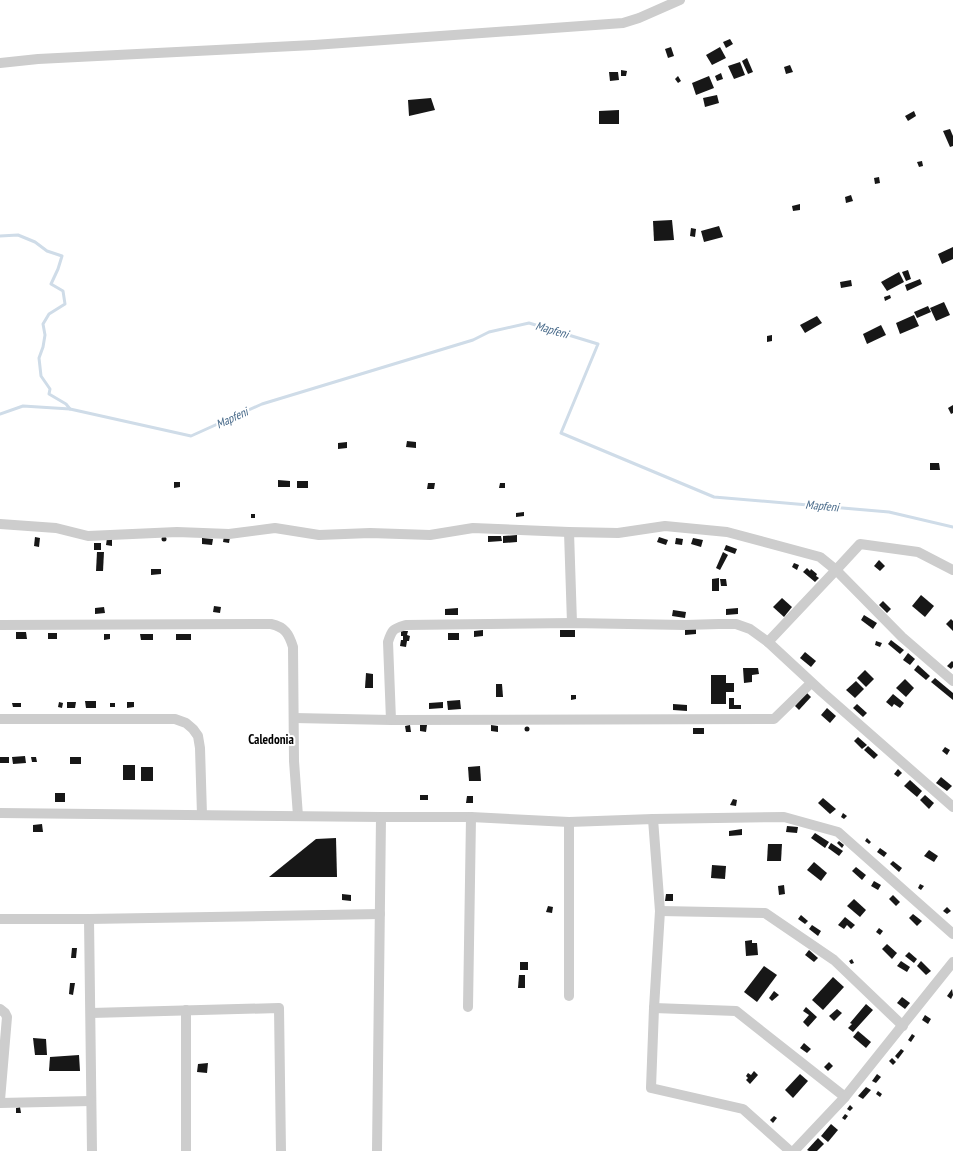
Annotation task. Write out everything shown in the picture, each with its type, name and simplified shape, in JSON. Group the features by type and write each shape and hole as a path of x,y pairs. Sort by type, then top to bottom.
{"street":[{"path":"0,63 38,59 314,44 623,23 640,18 680,0"},
{"path":"0,524 56,528 88,536 177,532 229,534 275,528 319,535 370,533 430,535 473,528 618,533 665,526 728,532 820,557 836,570 902,637 953,681"},
{"path":"569,532 572,623"},
{"path":"768,642 860,544 918,552 953,570"},
{"path":"391,720 388,642 391,633 397,628 406,625 572,623 685,625 736,624 750,629 768,642 811,683 953,807"},
{"path":"0,625 278,625 287,633 293,647 294,761 298,816"},
{"path":"294,718 391,720 774,719 811,683"},
{"path":"0,719 175,720 186,723 198,736 200,748 202,815"},
{"path":"0,813 471,817 569,822 784,817 838,832 953,934"},
{"path":"377,1151 381,817"},
{"path":"468,1007 471,817"},
{"path":"652,819 660,911 651,1088 743,1109 790,1151"},
{"path":"569,822 569,996"},
{"path":"660,911 765,913 834,960 903,1026"},
{"path":"0,919 380,914"},
{"path":"90,919 92,1151"},
{"path":"794,1151 845,1097 953,962"},
{"path":"91,1013 279,1008 281,1151"},
{"path":"654,1008 736,1011 845,1097"},
{"path":"0,1009 7,1017 0,1102 91,1101"},
{"path":"186,1010 186,1151"}],"building":[{"path":"730,39 733,44 726,48 723,42"},
{"path":"671,47 674,56 668,58 665,49"},
{"path":"720,47 726,58 712,65 706,55"},
{"path":"747,58 753,72 748,74 742,61"},
{"path":"740,62 745,75 734,79 728,66"},
{"path":"790,65 793,72 786,74 784,67"},
{"path":"621,70 627,71 626,76 621,76"},
{"path":"609,72 618,72 619,80 610,81"},
{"path":"721,73 723,79 717,81 715,76"},
{"path":"678,76 681,81 678,83 675,79"},
{"path":"709,76 714,88 696,95 692,83"},
{"path":"717,95 719,103 705,107 703,98"},
{"path":"431,98 435,110 409,116 408,100"},
{"path":"619,110 619,124 599,124 599,111"},
{"path":"914,111 916,116 908,121 905,116"},
{"path":"950,129 953,136 953,146 950,147 943,131"},
{"path":"922,161 923,166 919,167 917,162"},
{"path":"879,177 880,183 875,184 874,178"},
{"path":"851,195 853,201 846,203 845,197"},
{"path":"800,204 800,210 793,211 792,206"},
{"path":"672,220 674,240 654,241 653,221"},
{"path":"719,226 723,237 704,242 701,231"},
{"path":"691,228 696,229 695,237 690,236"},
{"path":"953,247 953,259 942,264 938,254"},
{"path":"908,270 911,279 906,281 902,272"},
{"path":"899,272 904,282 887,291 881,282"},
{"path":"920,279 922,284 907,291 905,285"},
{"path":"851,280 852,286 841,288 840,282"},
{"path":"890,295 891,298 885,301 884,297"},
{"path":"944,302 950,315 936,321 930,308"},
{"path":"928,306 931,312 917,318 914,312"},
{"path":"914,315 919,326 900,334 896,323"},
{"path":"817,316 822,323 805,333 800,325"},
{"path":"881,325 886,335 867,344 863,334"},
{"path":"772,335 772,341 767,342 767,336"},
{"path":"953,405 953,413 951,414 948,408"},
{"path":"407,441 416,442 416,448 406,447"},
{"path":"347,442 347,448 338,449 338,443"},
{"path":"930,463 939,463 940,470 930,470"},
{"path":"278,480 290,481 290,487 278,487"},
{"path":"297,481 308,481 308,488 297,488"},
{"path":"174,482 180,482 180,487 174,488"},
{"path":"428,483 435,483 434,489 427,489"},
{"path":"500,483 505,483 505,488 499,488"},
{"path":"524,512 524,516 516,517 516,513"},
{"path":"251,514 255,514 255,518 251,518"},
{"path":"517,535 517,542 503,543 503,536"},
{"path":"164,536 167,539 164,542 161,539"},
{"path":"224,536 230,537 229,543 223,542"},
{"path":"488,536 501,536 502,541 488,542"},
{"path":"35,537 40,538 39,547 34,546"},
{"path":"659,537 668,540 666,545 657,542"},
{"path":"107,538 112,538 112,546 106,545"},
{"path":"202,538 213,539 212,545 202,544"},
{"path":"676,538 683,539 682,545 675,544"},
{"path":"693,538 703,540 701,547 691,544"},
{"path":"94,543 101,543 101,550 94,550"},
{"path":"726,545 737,549 735,554 724,550"},
{"path":"97,552 104,552 103,571 96,571"},
{"path":"723,552 728,555 720,570 716,568"},
{"path":"879,560 885,566 880,571 874,566"},
{"path":"794,563 799,565 797,570 792,567"},
{"path":"807,568 810,571 811,569 817,574 816,576 819,578 815,582 803,572"},
{"path":"151,569 161,569 161,574 151,575"},
{"path":"719,578 719,591 712,591 712,579"},
{"path":"720,579 726,579 727,586 721,586"},
{"path":"921,595 934,606 925,617 912,606"},
{"path":"782,598 792,607 784,617 773,607"},
{"path":"883,601 891,609 887,613 879,605"},
{"path":"214,606 221,607 220,613 213,612"},
{"path":"104,607 105,613 95,614 95,608"},
{"path":"458,608 458,615 445,615 445,609"},
{"path":"738,608 738,614 726,615 726,609"},
{"path":"673,610 686,612 685,618 672,616"},
{"path":"864,615 877,623 873,629 861,620"},
{"path":"951,619 953,621 953,631 946,624"},
{"path":"685,629 696,629 696,634 685,635"},
{"path":"483,630 483,636 474,637 474,631"},
{"path":"560,630 575,630 575,637 560,637"},
{"path":"401,631 408,631 407,635 410,636 406,647 400,646 401,640 403,640"},
{"path":"16,632 26,632 27,639 16,639"},
{"path":"48,633 57,633 57,639 48,639"},
{"path":"448,633 459,633 459,640 448,640"},
{"path":"104,634 110,634 110,639 104,640"},
{"path":"140,634 153,634 153,640 141,640"},
{"path":"176,634 191,634 191,640 176,640"},
{"path":"891,640 904,650 900,654 888,644"},
{"path":"876,641 882,643 880,647 875,645"},
{"path":"805,652 816,661 811,667 800,658"},
{"path":"908,653 915,659 910,665 903,660"},
{"path":"952,661 953,667 951,669 947,666"},
{"path":"918,665 930,676 926,680 914,670"},
{"path":"743,668 758,668 759,674 752,675 752,682 744,683"},
{"path":"865,670 874,679 866,687 857,678"},
{"path":"366,673 373,674 373,688 365,688"},
{"path":"711,675 726,675 726,683 734,683 734,692 726,692 726,704 711,704"},
{"path":"935,678 953,693 953,700 931,682"},
{"path":"905,679 914,688 906,697 896,688"},
{"path":"856,681 864,689 855,698 846,690"},
{"path":"496,684 502,684 503,697 496,697"},
{"path":"807,693 811,697 799,710 795,706"},
{"path":"893,694 904,703 900,708 894,704 892,707 886,702"},
{"path":"571,695 576,695 576,699 571,700"},
{"path":"729,698 734,698 734,705 741,705 741,709 729,709"},
{"path":"460,700 461,709 448,710 447,701"},
{"path":"85,701 96,701 96,708 86,708"},
{"path":"59,702 63,703 62,708 58,707"},
{"path":"67,702 76,702 75,708 67,708"},
{"path":"127,702 134,702 134,707 127,708"},
{"path":"443,702 443,708 429,709 429,703"},
{"path":"12,703 21,703 21,707 13,707"},
{"path":"110,703 115,703 115,707 110,707"},
{"path":"673,704 687,705 687,711 673,710"},
{"path":"857,704 867,713 863,717 853,708"},
{"path":"827,708 836,716 830,723 821,715"},
{"path":"410,725 411,732 406,732 405,726"},
{"path":"420,725 427,725 426,732 420,731"},
{"path":"491,725 498,726 498,732 491,731"},
{"path":"525,727 529,727 529,731 525,731"},
{"path":"693,728 704,728 704,734 693,734"},
{"path":"858,737 867,745 862,749 854,741"},
{"path":"868,746 878,755 874,759 864,750"},
{"path":"945,747 950,750 947,755 942,751"},
{"path":"25,756 26,763 13,764 12,757"},
{"path":"0,757 9,757 9,763 0,763"},
{"path":"31,757 36,757 37,762 32,762"},
{"path":"70,757 81,757 81,764 70,764"},
{"path":"123,765 135,765 135,780 123,780"},
{"path":"480,766 481,781 469,781 468,767"},
{"path":"141,767 153,767 153,781 141,781"},
{"path":"898,769 902,773 898,777 894,774"},
{"path":"941,777 952,786 947,791 936,783"},
{"path":"910,780 922,791 917,797 904,786"},
{"path":"55,793 65,793 65,802 55,802"},
{"path":"420,795 428,795 428,800 420,800"},
{"path":"925,795 934,803 929,809 920,800"},
{"path":"467,796 473,796 473,803 466,803"},
{"path":"823,798 836,809 830,814 818,803"},
{"path":"733,799 737,800 736,806 730,805"},
{"path":"843,813 847,816 844,819 841,817"},
{"path":"42,824 43,832 33,832 33,825"},
{"path":"787,826 798,827 797,833 786,832"},
{"path":"742,829 742,835 729,836 729,831"},
{"path":"815,833 829,842 825,848 811,838"},
{"path":"336,838 337,877 269,877 316,839"},
{"path":"867,838 871,842 869,844 865,841"},
{"path":"839,841 844,845 842,848 837,843"},
{"path":"831,843 843,851 839,856 828,848"},
{"path":"768,844 782,844 781,861 767,861"},
{"path":"880,848 887,853 884,857 877,852"},
{"path":"929,850 938,856 934,862 924,856"},
{"path":"893,861 902,868 899,872 890,864"},
{"path":"814,862 827,873 821,881 807,870"},
{"path":"712,865 726,866 725,879 711,878"},
{"path":"856,867 866,875 862,880 852,871"},
{"path":"874,881 881,885 878,890 871,886"},
{"path":"920,884 924,886 921,890 918,888"},
{"path":"784,885 785,894 779,895 778,886"},
{"path":"342,894 351,895 351,901 342,900"},
{"path":"666,894 673,894 673,901 665,901"},
{"path":"893,895 900,902 896,906 889,899"},
{"path":"854,899 866,910 860,917 847,906"},
{"path":"548,906 553,907 552,913 546,912"},
{"path":"947,907 951,911 947,914 943,911"},
{"path":"913,914 922,921 917,926 909,918"},
{"path":"801,915 808,921 805,924 798,919"},
{"path":"845,917 855,925 851,929 847,925 844,929 838,925"},
{"path":"812,925 821,931 818,936 809,929"},
{"path":"879,928 883,931 880,935 876,932"},
{"path":"752,940 752,943 757,943 758,955 746,956 745,941"},
{"path":"887,944 897,953 892,959 882,949"},
{"path":"72,948 77,948 76,958 71,958"},
{"path":"809,950 818,958 814,962 805,955"},
{"path":"909,952 917,959 914,963 905,956"},
{"path":"852,959 854,963 851,964 849,961"},
{"path":"901,961 910,967 907,972 897,966"},
{"path":"921,961 931,971 926,975 917,966"},
{"path":"520,962 528,962 528,970 520,970"},
{"path":"764,966 777,975 757,1002 744,992"},
{"path":"519,975 525,975 525,988 518,988"},
{"path":"833,977 844,987 823,1010 812,1000"},
{"path":"70,983 75,983 73,995 69,994"},
{"path":"952,989 953,995 951,999 947,996"},
{"path":"774,991 779,995 772,1001 769,998"},
{"path":"902,997 910,1003 905,1009 897,1003"},
{"path":"866,1004 873,1010 853,1032 848,1028 852,1024 850,1023"},
{"path":"806,1007 817,1017 808,1027 803,1022 809,1015 803,1011"},
{"path":"837,1009 842,1013 834,1021 829,1016"},
{"path":"925,1015 931,1019 928,1024 922,1020"},
{"path":"858,1031 871,1042 866,1048 853,1037"},
{"path":"912,1034 915,1036 911,1042 908,1040"},
{"path":"33,1038 46,1039 47,1055 35,1055"},
{"path":"804,1043 811,1049 807,1053 800,1048"},
{"path":"901,1049 904,1051 898,1059 895,1056"},
{"path":"79,1055 80,1071 49,1071 50,1057"},
{"path":"892,1058 896,1062 893,1065 889,1061"},
{"path":"829,1062 833,1066 828,1071 824,1067"},
{"path":"208,1063 207,1073 197,1072 198,1064"},
{"path":"754,1071 758,1075 750,1084 746,1080 748,1078 746,1076 748,1073 751,1075"},
{"path":"800,1074 808,1081 793,1098 785,1090"},
{"path":"877,1074 881,1077 876,1083 872,1081"},
{"path":"866,1087 871,1090 863,1099 858,1096"},
{"path":"878,1091 882,1094 880,1097 876,1094"},
{"path":"850,1105 853,1108 850,1111 847,1109"},
{"path":"20,1107 21,1113 16,1113 16,1108"},
{"path":"845,1114 848,1116 845,1120 842,1118"},
{"path":"774,1116 777,1118 773,1123 770,1120"},
{"path":"831,1124 838,1130 828,1142 821,1136"},
{"path":"818,1138 824,1144 817,1151 807,1150"}],"waterway":[{"path":"0,236 18,235 35,242 47,251 62,256 51,284 63,291 65,304 49,314 43,324 45,335 39,358 41,376 50,389 49,394 66,404 70,409"},
{"name":"Mapfeni","path":"0,414 23,406 70,409 191,436 262,404 473,340 489,332 529,323 598,344 561,433 714,497 889,512 953,527"}],"district":[{"name":"Caledonia","path":"271,739"}]}
